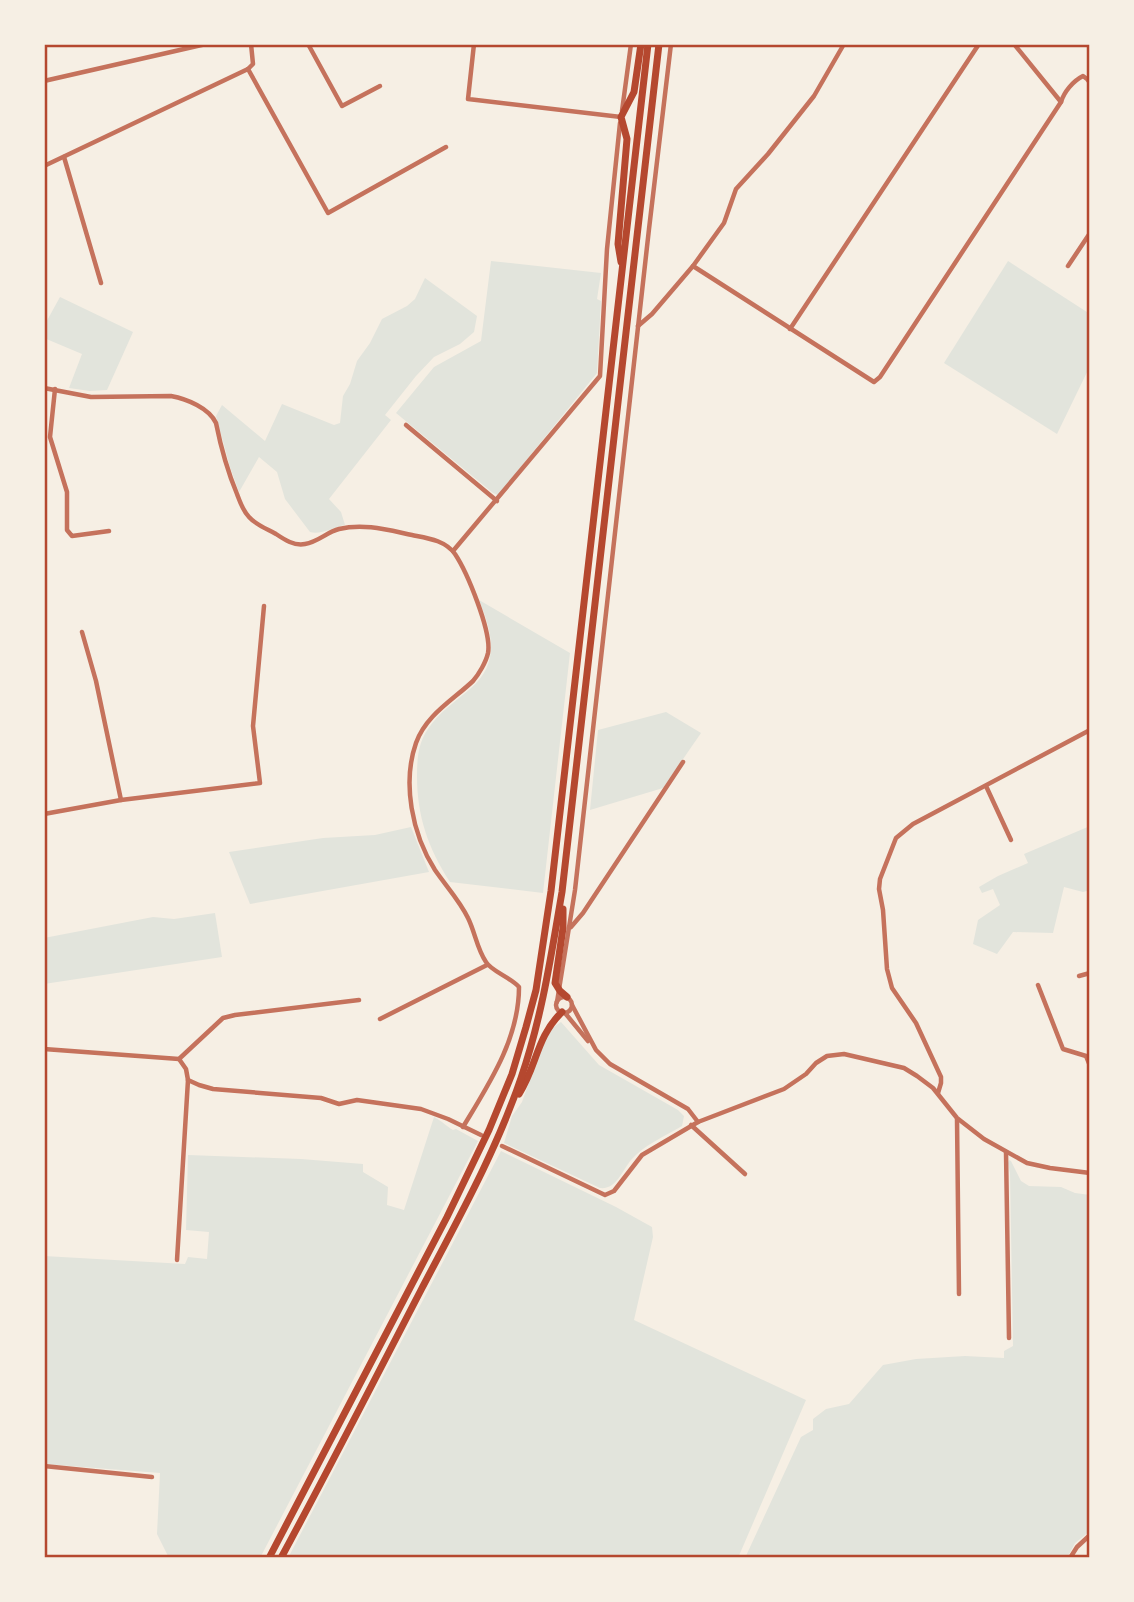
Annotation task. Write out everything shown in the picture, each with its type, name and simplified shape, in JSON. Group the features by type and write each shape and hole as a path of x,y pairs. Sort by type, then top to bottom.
{"main road":[{"path":"622,271 618,243 627,139 621,117 634,92 641,44"},
{"path":"269,1558 481,1149 512,1074 535,993 551,891 648,44"},
{"path":"511,1107 537,1028 562,892 659,44"},
{"path":"562,892 563,928 555,983 568,998"},
{"path":"281,1558 458,1220 511,1107 527,1081 541,1040 547,1029 563,1013"}],"street":[{"path":"44,81 182,46 206,44"},
{"path":"44,166 248,69 253,64 251,44"},
{"path":"308,44 342,106 380,86"},
{"path":"474,44 468,99 621,117"},
{"path":"453,551 600,376 607,249 631,44"},
{"path":"671,44 570,928 557,1007 610,1064 688,1109 698,1122"},
{"path":"638,327 693,266 724,223 736,189 814,96 844,44"},
{"path":"790,329 979,44"},
{"path":"1014,44 1061,102"},
{"path":"248,69 328,213 446,147"},
{"path":"693,266 874,382 880,377 1061,102 1063,94 1078,78 1083,76 1090,83"},
{"path":"64,157 102,283"},
{"path":"1068,266 1090,233"},
{"path":"44,388 91,397 171,396 207,411 214,417 226,466 247,516 256,524 292,543 303,545 339,529 369,526 437,540 453,551 464,571 486,630 488,654 474,679 448,700 423,728 412,761 411,808 426,854 469,919 487,965 513,980 519,987 518,1007 502,1061 463,1127"},
{"path":"55,389 50,437 67,492 67,530 72,536 109,531"},
{"path":"406,425 496,501"},
{"path":"44,814 121,800 260,783 253,726 264,606"},
{"path":"82,632 96,681 121,800"},
{"path":"938,1093 941,1077 916,1023 892,988 887,969 879,888 896,838 913,824 1090,730"},
{"path":"570,928 583,913 683,762"},
{"path":"986,786 1011,840"},
{"path":"380,1019 487,965"},
{"path":"1079,976 1090,973"},
{"path":"1038,985 1063,1049 1086,1056 1090,1066"},
{"path":"557,1002 560,998 568,998 596,1050"},
{"path":"44,1049 178,1059 223,1018 359,1000"},
{"path":"563,1013 569,1011 572,1005"},
{"path":"502,1146 605,1195 614,1191 642,1155 691,1125 783,1089 830,1055 845,1054 904,1068 918,1076 938,1093 957,1118 984,1139 1027,1163 1090,1173"},
{"path":"177,1259 188,1080 186,1069 178,1059"},
{"path":"188,1080 213,1089 321,1098 339,1104 357,1100 411,1108 481,1135"},
{"path":"957,1118 958,1294"},
{"path":"691,1125 745,1174"},
{"path":"1006,1152 1009,1338"},
{"path":"44,1466 152,1477"},
{"path":"1070,1558 1090,1535"}],"shaded area":[{"path":"491,261 601,273 597,299 601,301 597,373 498,495 396,413 434,367 481,341"},
{"path":"1008,261 1090,314 1090,366 1057,434 944,363"},
{"path":"425,278 477,316 474,332 460,344 434,357 385,415 391,420 329,499 341,512 345,525 323,532 310,532 285,499 277,472 259,457 239,492 216,416 222,405 265,441 282,404 334,425 340,423 343,396 357,361 382,319 415,299"},
{"path":"60,297 133,332 107,390 69,388 82,354 44,338 44,326"},
{"path":"479,600 570,653 543,893 450,882 430,844 419,805 417,776 422,740 437,717 480,679 490,658 490,635"},
{"path":"666,712 701,733 663,788 590,810 598,730"},
{"path":"1090,826 1090,890 1083,892 1064,887 1053,933 1013,932 997,954 973,944 978,920 1000,905 993,889 982,893 979,887 1028,863 1024,854"},
{"path":"411,827 429,872 250,904 229,852 323,838 375,835"},
{"path":"215,913 222,957 44,984 44,938 153,917 174,919"},
{"path":"561,1022 599,1065 684,1116 682,1126 642,1150 618,1179 606,1188 600,1188 504,1143 512,1116 522,1102 542,1046 552,1028"},
{"path":"434,1117 453,1130 456,1129 478,1141 260,1558 169,1558 157,1534 160,1473 44,1464 44,1256 185,1264 188,1257 207,1259 209,1232 186,1230 188,1155 363,1164 363,1172 388,1187 387,1205 404,1210"},
{"path":"501,1151 652,1227 653,1237 634,1320 806,1400 738,1558 288,1558"},
{"path":"1009,1160 1021,1181 1029,1186 1061,1187 1090,1195 1090,1531 1075,1543 1067,1558 745,1558 801,1437 813,1430 813,1419 826,1409 849,1404 883,1365 916,1359 965,1356 1004,1358 1004,1351 1013,1346"}]}
